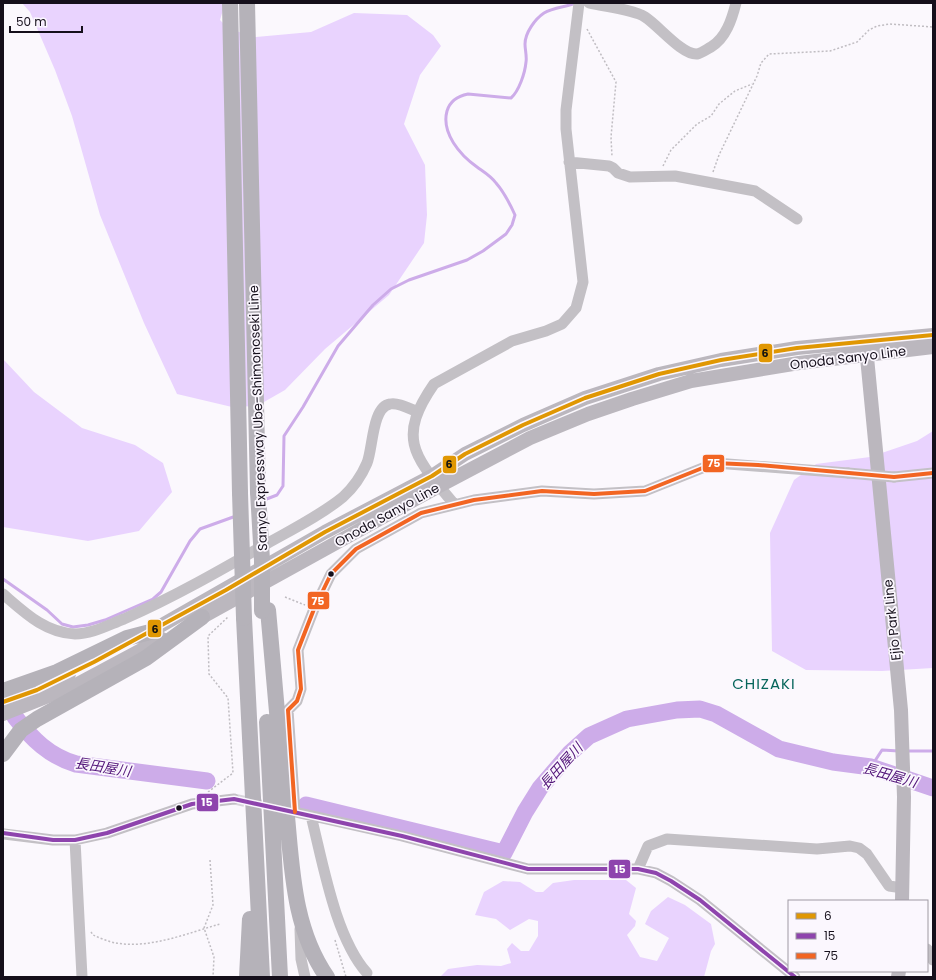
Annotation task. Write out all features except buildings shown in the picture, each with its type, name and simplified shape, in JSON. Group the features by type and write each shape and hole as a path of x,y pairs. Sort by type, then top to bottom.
{"highway":[{"name":"Sanyo Expressway Ube-Shimonoseki Line","path":"230,3 240,493 237,617 253,824 262,977"},
{"name":"Sanyo Expressway Ube-Shimonoseki Line","path":"247,3 258,492 265,610"},
{"path":"265,610 292,868 300,917 305,936 313,954 327,977"},
{"path":"265,610 280,977"},
{"path":"3,754 21,730 37,719 146,658 202,617"},
{"path":"3,691 57,672 127,638 150,632"},
{"path":"247,977 253,824"}],"main road":[{"name":"Onoda Sanyo Line","path":"3,714 76,685 202,617 435,481 465,454 523,425 585,398 659,374 721,360 797,348 933,335"},
{"name":"Ejio Park Line","path":"866,341 902,739 904,818 902,895"},
{"name":"Onoda Sanyo Line","path":"3,702 37,690 94,662 150,632 325,532 530,438 588,414 691,381 739,372 933,347"}],"street":[{"path":"454,504 435,481 414,445 412,429 418,412 434,384 512,341 546,331 562,324 576,308 583,282 569,162 566,110 579,3"},
{"path":"589,3 644,16 680,46 691,53 697,54 716,44 723,37 733,15 736,3"},
{"path":"569,162 613,168 618,173 630,177 663,175 711,182 755,191 797,219"},
{"path":"3,594 38,623 56,631 70,633 96,630 145,610 223,570 304,523 338,501 350,490 363,471 372,446 378,414 382,408 388,404 394,403 418,412"},
{"path":"788,971 700,900 671,881 656,874 638,869 528,869 402,836 295,812 288,710 297,700 301,689 298,650 314,609 331,574 356,549 421,513 474,500 542,491 594,494 645,491 715,463 894,477 933,473"},
{"path":"4,834 53,840 75,840 107,834 192,804 234,799"},
{"path":"311,816 333,902 344,935 357,963 367,973"},
{"path":"638,869 648,846 668,839 818,849 850,846 859,848 867,854 889,886 902,895"},
{"path":"75,840 82,977"},
{"path":"300,917 301,959 305,977"}],"path":[{"path":"578,16 582,18 616,82 612,137 613,168"},
{"path":"711,182 719,155 753,84 761,63 769,54 830,51 857,42 869,30 877,26 890,24 933,27"},
{"path":"663,175 662,169 664,161 671,150 697,124 711,116 720,104 735,91 753,84"},
{"path":"285,597 314,609"},
{"path":"192,804 233,773 228,698 209,674 208,636 237,617"},
{"path":"210,860 212,905 204,928 214,957 213,977"},
{"path":"79,916 93,935 116,943 137,944 162,940 220,924"}],"shaded area":[{"path":"22,3 225,3 220,20 229,29 256,37 311,32 354,13 407,15 433,35 441,46 420,75 404,124 425,165 427,215 424,243 389,295 325,349 285,390 257,406 232,407 177,394 144,323 100,215 72,116 55,70 30,12"},
{"path":"3,359 34,392 82,428 135,445 163,463 172,492 139,531 88,541 3,527"},
{"path":"933,431 933,668 882,671 806,670 772,651 770,533 794,480 816,464 870,457 917,441"},
{"path":"574,880 626,880 636,888 629,914 636,921 635,926 627,935 640,957 657,961 669,938 645,924 651,911 668,897 685,905 711,924 715,944 711,951 704,977 440,977 448,969 477,965 501,966 511,963 507,949 512,943 521,951 529,951 538,936 538,921 529,919 510,930 496,919 475,915 484,892 503,881 520,882 536,892 543,892 553,883"}],"waterway":[{"path":"264,500 277,495 283,486 284,436 303,407 338,346 373,305 391,289 409,280 467,260 483,251 506,234 512,225 515,215 502,190 490,176 464,156 453,143 447,127 447,111 450,104 461,96 468,94 511,98 517,91 523,76 526,60 525,40 531,27 537,19 547,11 573,4"},
{"path":"3,579 47,610 62,624 73,627 88,625 105,620 153,599 161,592 190,541 200,529 236,516"},
{"name":"長田屋川","path":"306,805 504,853 525,812 540,788 570,753 589,736 627,719 677,710 700,709 716,714 779,749 833,762 871,767 933,788"},
{"name":"長田屋川","path":"15,717 42,746 66,761 76,764 207,781"},
{"path":"871,767 882,750 899,751"},
{"path":"907,751 933,751"}],"tunnel":[{"path":"234,799 278,809"}],"transit line":[{"name":"6","path":"3,702 37,690 94,662 226,590 325,532 432,476 465,454 523,425 585,398 659,374 721,360 797,348 933,335"},
{"name":"75","path":"295,812 288,710 297,701 301,689 298,650 314,609 331,574 356,549 421,513 474,500 542,491 594,494 645,491 715,463 758,465 894,477 933,473"},
{"name":"15","path":"3,833 53,840 75,840 107,833 192,804 234,799 402,836 528,869 638,869 656,873 700,900 788,971"},
{"name":"15","path":"789,972 795,977"}],"district":[{"name":"CHIZAKI","path":"764,683"}]}
